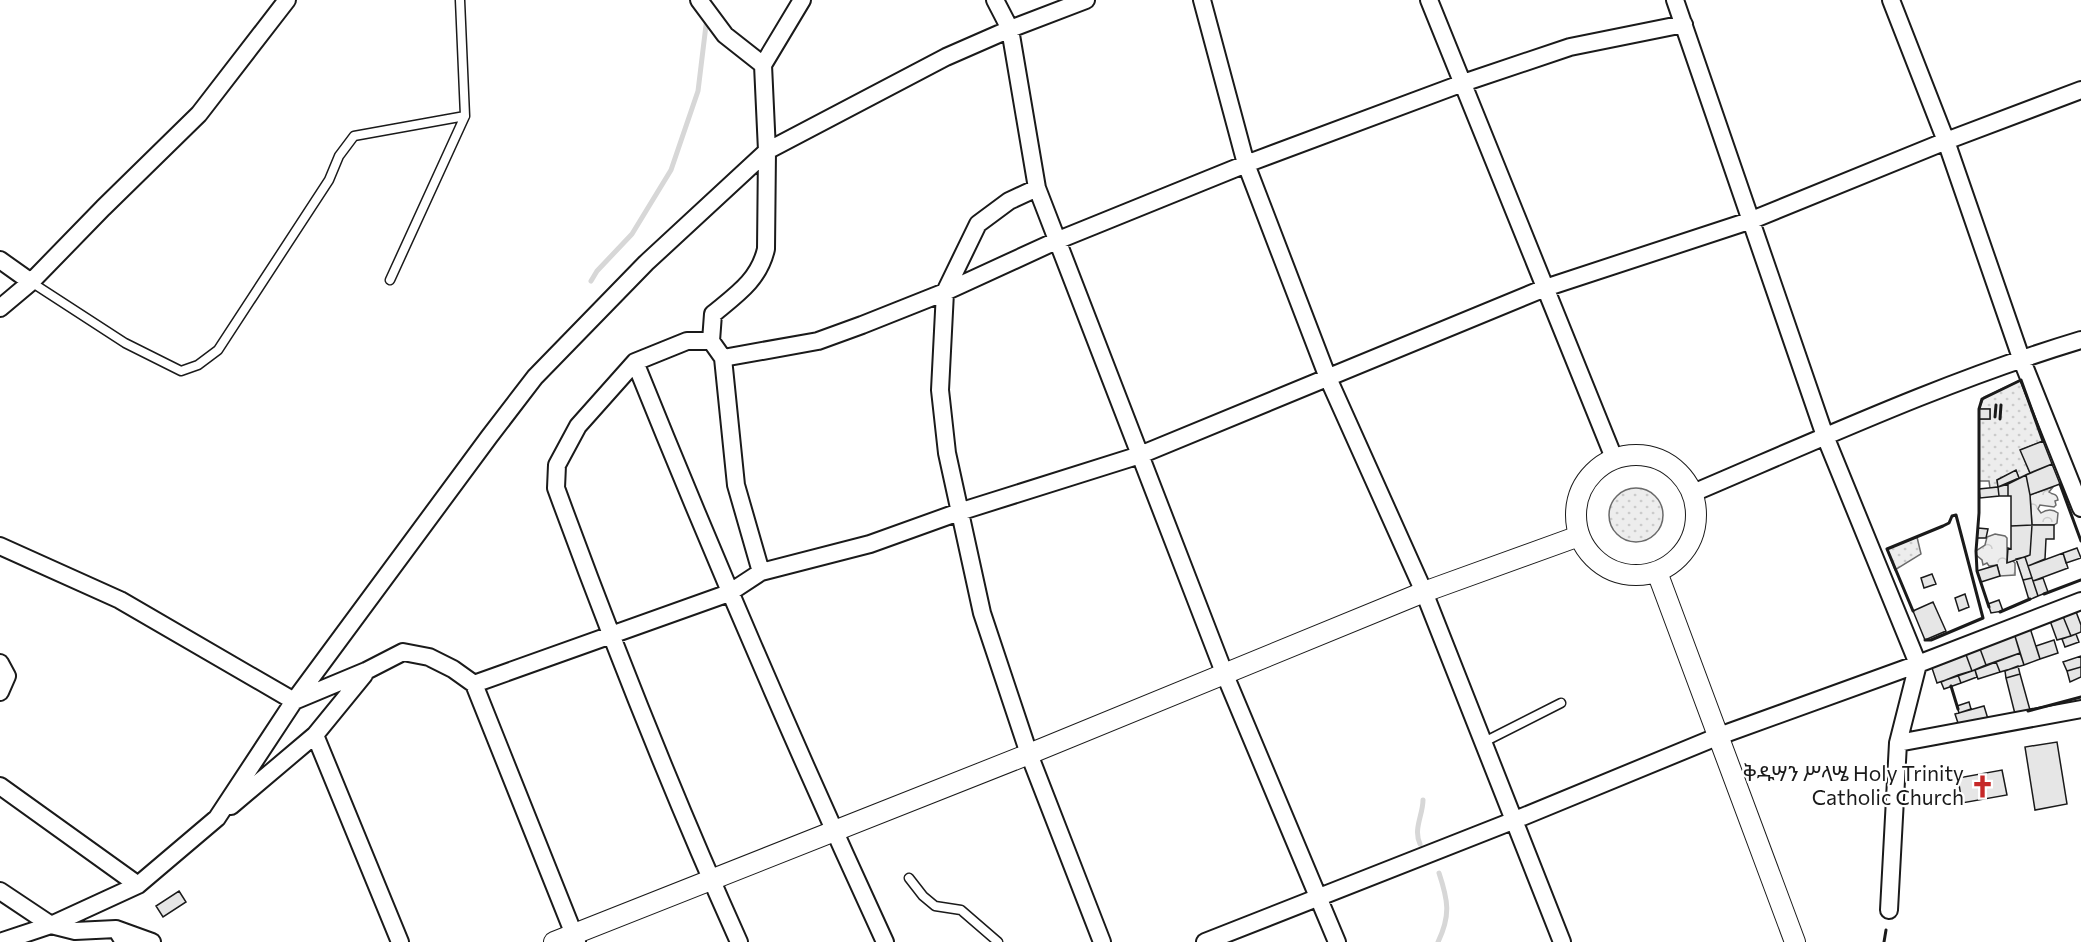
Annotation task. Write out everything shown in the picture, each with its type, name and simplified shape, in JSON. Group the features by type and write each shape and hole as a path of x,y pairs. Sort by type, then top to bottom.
{"street":[{"path":"0,308 31,282 199,114 287,0"},
{"path":"699,0 725,35 763,65"},
{"path":"761,572 736,486 723,358 711,341 713,314 754,278 762,265 766,240 767,151 763,65 802,0"},
{"path":"995,0 1010,29 1037,189 1225,675 1337,942"},
{"path":"217,818 294,701 535,377 646,263 767,151 946,57 1086,0"},
{"path":"1202,0 1246,164 1328,378 1424,592 1562,942"},
{"path":"1430,0 1614,459"},
{"path":"1675,0 1825,436 1918,664 1898,743 1889,910"},
{"path":"1891,0 1946,141 2021,358 2081,508"},
{"path":"723,358 818,341 945,292 1056,241 1246,164 1463,83 1570,47 1684,24"},
{"path":"474,684 729,593 761,572 870,544 959,512 1140,455 1545,288 1752,220 1946,141 2081,90"},
{"path":"1037,189 1009,201 978,224 945,292 940,390 947,453 982,613 1029,754 1102,942"},
{"path":"0,260 31,282"},
{"path":"1693,493 1825,436 2021,358 2081,340"},
{"path":"711,341 687,341 635,362 578,426 557,465 556,488 610,635 739,942"},
{"path":"635,362 729,593 885,942"},
{"path":"1633,454 1652,457 1669,464 1683,477 1693,493 1697,512 1695,531 1687,548 1674,562 1657,572 1639,576 1620,574 1602,567 1588,554 1579,536 1575,519 1577,500 1585,482 1598,468 1614,459 1633,454"},
{"path":"554,942 576,938 711,879 1029,754 1424,592 1579,536"},
{"path":"0,546 120,600 294,701"},
{"path":"1657,572 1795,942"},
{"path":"1205,942 1515,820 1719,736 1918,664 2081,601"},
{"path":"294,701 366,671 403,652 429,657 453,669 474,684 576,938"},
{"path":"0,663 7,676 0,692"},
{"path":"0,942 51,925 138,885 315,735 366,671"},
{"path":"1898,743 2081,709"},
{"path":"315,735 400,942"},
{"path":"0,786 138,885"},
{"path":"0,891 51,925 75,931 152,942"}],"lane":[{"path":"390,280 465,116 460,0"},
{"path":"31,282 125,343 181,371 198,366 218,350 328,180 339,156 354,135 465,116"},
{"path":"1484,742 1561,704"},
{"path":"909,878 923,896 935,906 961,910 998,942"}],"green space":[{"path":"2021,380 2043,441 2021,450 2030,473 2019,478 2016,471 1997,480 1998,487 1990,488 1989,481 1979,481 1979,419 1990,419 1990,409 1979,409 1984,397"},
{"path":"2053,487 2049,492 2057,496 2056,505 2054,507 2040,505 2038,509 2041,513 2050,510 2058,513 2057,523 2032,525 2030,495"},
{"path":"1636,488 1646,490 1655,496 1661,505 1663,515 1661,525 1655,534 1646,540 1636,542 1626,540 1617,534 1611,525 1609,515 1611,505 1617,496 1626,490"},
{"path":"1995,534 2007,538 2007,562 2015,563 2015,575 2000,576 1997,565 1989,566 1987,563 1983,565 1982,560 1976,555 1976,551 1985,545 1987,537"},
{"path":"1917,537 1921,554 1895,570 1887,549"}],"building":[{"path":"1979,409 1990,409 1990,419 1979,419"},
{"path":"2043,441 2052,464 2030,473 2020,450"},
{"path":"2052,464 2060,484 2030,495 2026,475"},
{"path":"2016,470 2019,478 1998,487 1997,480"},
{"path":"2026,475 2032,525 2011,526 2011,496 2008,496 2008,484"},
{"path":"2008,484 2008,496 1999,496 1998,487"},
{"path":"1998,487 1999,496 1980,498 1979,489"},
{"path":"2032,525 2030,555 2007,563 2008,548 2011,549 2011,526"},
{"path":"2032,525 2054,525 2054,539 2046,539 2045,559 2028,566 2025,557 2030,555"},
{"path":"1978,528 1988,529 1986,538 1977,538"},
{"path":"2077,548 2081,558 2066,563 2063,553"},
{"path":"2063,553 2068,568 2033,581 2028,566"},
{"path":"2025,557 2032,578 2023,580 2016,559"},
{"path":"1997,565 2000,576 1981,582 1977,571"},
{"path":"1932,574 1936,584 1924,588 1921,578"},
{"path":"2032,578 2038,596 2029,600 2023,580"},
{"path":"2043,578 2048,592 2038,596 2033,581"},
{"path":"1965,594 1969,607 1959,611 1955,598"},
{"path":"1999,600 2003,611 1991,613 1988,604"},
{"path":"1933,602 1946,631 1925,640 1913,611"},
{"path":"2075,609 2081,632 2071,636 2062,614"},
{"path":"2062,614 2071,636 2057,640 2049,618"},
{"path":"2030,628 2040,659 2024,665 2014,633"},
{"path":"2014,633 2020,653 1986,665 1979,646"},
{"path":"2076,634 2079,642 2065,647 2062,639"},
{"path":"2054,640 2058,653 2040,659 2036,646"},
{"path":"1979,646 1986,665 1972,671 1965,652"},
{"path":"1965,652 1972,671 1937,683 1931,665"},
{"path":"2020,653 2024,665 2000,672 1996,662"},
{"path":"2081,656 2081,667 2067,671 2063,662"},
{"path":"1996,662 2000,672 1978,679 1975,670"},
{"path":"2018,666 2020,674 2006,678 2005,671"},
{"path":"2081,667 2081,677 2070,682 2067,671"},
{"path":"1975,670 1977,677 1961,683 1958,675"},
{"path":"2020,674 2030,710 2015,714 2006,678"},
{"path":"1958,675 1961,683 1944,689 1941,682"},
{"path":"1969,702 1971,709 1959,713 1957,706"},
{"path":"1984,706 1988,719 1959,726 1955,714"},
{"path":"2057,742 2067,804 2035,810 2025,747"},
{"name":"ቅዱሣን ሥላሤ Holy Trinity Catholic Church","path":"2002,770 2007,795 1962,803 1958,778"},
{"path":"179,891 186,902 163,917 156,906"}],"waterway":[{"path":"591,281 597,271 632,234 671,170 698,91 707,17"},
{"path":"1420,844 1418,827 1423,800"},
{"path":"1438,942 1445,924 1447,908 1439,873"}],"wall":[{"path":"1989,607 1977,571 1976,551 1979,513 1979,409 1982,399 2021,380 2043,441"},
{"path":"1995,417 1996,405"},
{"path":"2000,419 2001,405"},
{"path":"2060,484 2081,541"},
{"path":"1913,611 1887,549 1943,526 1949,523 1952,516 1956,515 1983,618 1931,640 1925,640"},
{"path":"2044,594 2081,580"},
{"path":"2000,612 2030,599"},
{"path":"1951,686 1958,709"},
{"path":"2028,711 2081,697"},
{"path":"1884,942 1886,930"}],"place":[{"name":"ቅዱሣን ሥላሤ Holy Trinity Catholic Church","path":"1982,786"}]}
